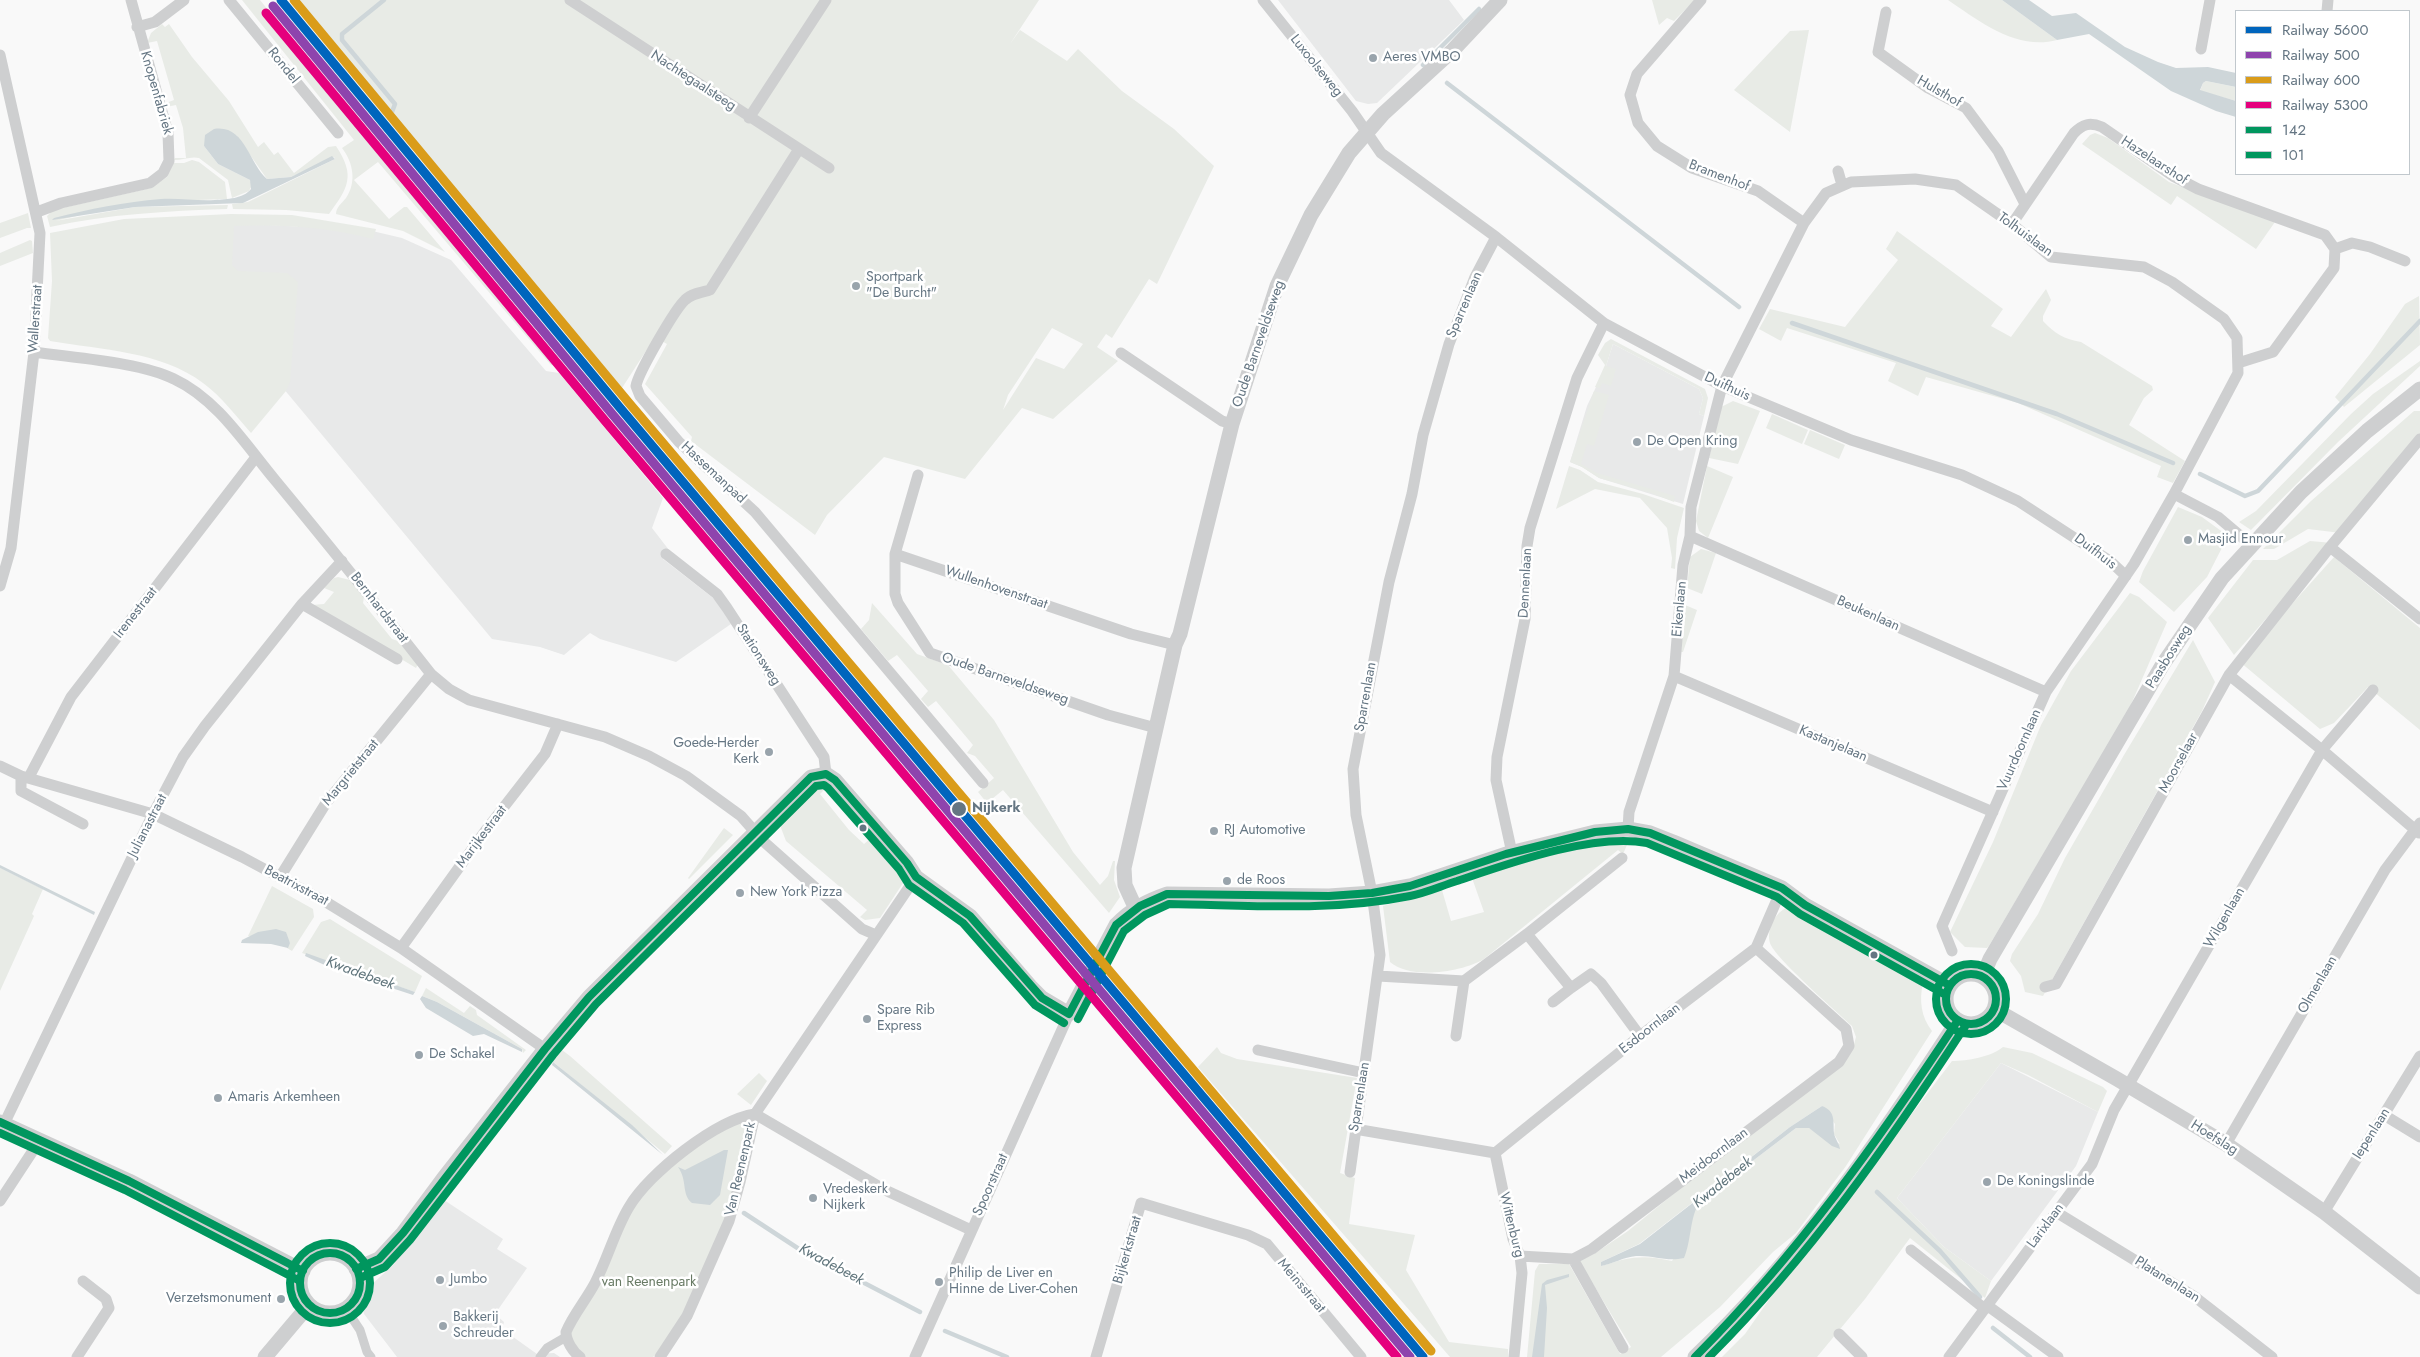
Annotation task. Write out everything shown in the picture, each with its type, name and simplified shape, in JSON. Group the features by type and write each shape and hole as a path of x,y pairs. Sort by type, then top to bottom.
{"street":[{"name":"Knopenfabriek","path":"37,212 61,203 150,183 166,167 170,151 168,133 131,0"},
{"path":"137,26 155,22 184,0"},
{"name":"Rondel","path":"229,0 338,133"},
{"name":"Nachtegaalsteeg","path":"570,0 749,118 826,0"},
{"name":"Luxoolseweg","path":"1263,0 1367,133"},
{"name":"Oude Barneveldseweg","path":"1135,908 1125,885 1124,868 1175,645 1180,634 1232,424 1277,286 1311,215 1349,153 1383,114 1453,50 1500,0"},
{"name":"Bramenhof","path":"1701,0 1637,74 1630,95 1638,123 1657,146 1692,168 1758,191 1804,223"},
{"path":"2201,49 2210,0"},
{"name":"Hulsthof","path":"1886,12 1878,52 1928,88 1966,108 1998,151 2025,204"},
{"name":"Wallerstraat","path":"0,54 37,212 40,249 34,352 10,548 0,586"},
{"path":"749,118 829,168"},
{"name":"Hazelaarshof","path":"2012,224 2074,132 2080,126 2094,124 2102,127 2173,176 2198,189 2260,213 2314,230 2325,235 2335,249"},
{"name":"Duifhuis","path":"1367,133 1381,153 1496,237 1604,322 1722,386 1851,440 1962,475 2018,501 2096,551 2126,576"},
{"name":"Hassemanpad","path":"800,149 710,290 696,293 681,304 641,370 636,386 640,396 679,442 755,512 983,783"},
{"path":"1838,171 1842,185"},
{"name":"Tolhuislaan","path":"1722,386 1804,223 1826,193 1842,185 1915,179 1956,185 2012,224 2051,257 2144,267 2172,282 2224,319 2237,338 2238,373 2174,494 2134,564"},
{"name":"Sparrenlaan","path":"1350,1172 1380,955 1372,893 1356,815 1353,769 1369,675 1389,582 1412,494 1422,436 1449,344 1475,277 1496,237"},
{"path":"2238,363 2267,355 2280,345 2334,268 2335,249 2352,243 2370,247 2405,261"},
{"name":"Dennenlaan","path":"1512,853 1496,780 1497,757 1526,619 1527,546 1530,528 1577,378 1604,322"},
{"name":"Bernhardstraat","path":"34,352 153,370 176,379 205,399 342,561 431,674 448,689 469,700 606,737 665,764 741,816 756,832 862,928 876,935"},
{"path":"1121,353 1222,421 1232,424"},
{"name":"Eikenlaan","path":"1628,829 1629,812 1674,676 1683,565 1690,536 1691,507 1722,386"},
{"name":"Paasbosweg","path":"1983,976 1990,959 2163,664 2222,578 2301,492 2367,431 2420,388"},
{"name":"Moorselaar","path":"2044,987 2056,984 2229,675 2330,547 2420,439"},
{"name":"Irenestraat","path":"25,777 71,697 256,457"},
{"path":"895,554 918,475"},
{"path":"2174,494 2218,517 2251,545"},
{"name":"Beukenlaan","path":"1690,536 2046,692"},
{"path":"2330,547 2420,619"},
{"name":"Stationsweg","path":"666,554 717,594 824,757 826,774"},
{"name":"Oude Barneveldseweg","path":"895,554 895,594 898,603 930,653 1108,715 1156,728"},
{"name":"Wullenhovenstraat","path":"895,554 1131,634 1175,645"},
{"name":"Julianastraat","path":"2,1123 153,814 183,757 205,726 302,604 342,561"},
{"name":"Vuurdoornlaan","path":"1952,951 1942,926 2046,692 2134,564"},
{"name":"Bernhardstraat","path":"302,604 398,659"},
{"name":"Margrietstraat","path":"280,877 326,803 431,674"},
{"path":"2229,675 2418,829"},
{"name":"Kastanjelaan","path":"1674,676 1993,812"},
{"name":"Wilgenlaan","path":"2128,1087 2322,750 2374,690"},
{"name":"Marijkestraat","path":"401,948 486,830 545,754 558,724"},
{"name":"Beatrixstraat","path":"0,766 25,777 153,814 280,877 401,948 545,1049"},
{"path":"356,1269 379,1259 403,1233 442,1179 545,1049 593,993 811,777 826,774 835,780 899,853 916,877 970,916 1042,998 1069,1014 1116,925 1135,908 1148,900 1167,894 1329,896 1372,893 1410,886 1512,853 1595,832 1628,829 1650,833 1782,888 1805,905 1949,986"},
{"path":"25,777 21,791 84,824"},
{"name":"Olmenlaan","path":"2226,1144 2384,870 2418,829"},
{"path":"1378,976 1464,981 1527,934 1622,858"},
{"name":"Van Reenenpark","path":"660,1357 687,1316 729,1221 755,1114 916,877"},
{"name":"Esdoornlaan","path":"1495,1153 1640,1036 1756,948 1782,888"},
{"path":"1527,934 1571,988"},
{"name":"Meidoornlaan","path":"1573,1259 1592,1249 1839,1062 1848,1046 1846,1029 1756,948"},
{"path":"1974,973 1983,976 1995,990 1996,1000 1994,1009 1982,1021 1965,1023 1958,1020 1947,1008 1946,993 1949,986 1956,978 1964,974 1974,973"},
{"path":"1553,1002 1591,974 1601,984 1640,1036"},
{"path":"1456,1036 1464,981"},
{"name":"Hoefslag","path":"1994,1009 2226,1144 2324,1212 2420,1287"},
{"name":"Spoorstraat","path":"915,1357 1069,1014"},
{"path":"1695,1357 1738,1315 1800,1242 1876,1142 1958,1020"},
{"path":"1258,1050 1364,1073"},
{"name":"Iepenlaan","path":"2324,1212 2420,1056"},
{"name":"Larixlaan","path":"1948,1357 2092,1164 2114,1110 2128,1087"},
{"name":"Van Reenenpark","path":"566,1337 568,1328 596,1282 625,1214 636,1196 693,1144 732,1121 755,1114 886,1190 971,1230"},
{"path":"2384,1115 2420,1137"},
{"path":"2,1123 155,1194 303,1271"},
{"path":"1355,1129 1495,1153"},
{"path":"0,1201 40,1140"},
{"name":"Wittenburg","path":"1495,1153 1513,1239 1520,1256 1522,1273 1514,1357"},
{"name":"Bijkerkstraat","path":"1096,1357 1141,1203 1230,1230"},
{"name":"Platanenlaan","path":"2056,1212 2195,1297 2272,1357"},
{"name":"Meinsstraat","path":"1230,1230 1257,1238 1267,1244 1361,1357"},
{"path":"1911,1250 1986,1308 2058,1357"},
{"path":"334,1254 343,1256 356,1269 360,1281 358,1293 346,1309 333,1313 320,1312 309,1305 301,1291 300,1284 303,1271 316,1257 334,1254"},
{"path":"1520,1256 1573,1259 1623,1348"},
{"path":"77,1357 110,1308 106,1299 83,1281"},
{"path":"266,1357 309,1305"},
{"path":"346,1309 360,1330 367,1352 371,1357"},
{"path":"1839,1334 1862,1357"},
{"path":"540,1357 547,1348 566,1337 576,1354 580,1357"}],"shaded area":[{"name":"Aeres VMBO","path":"1278,0 1449,0 1464,20 1377,103 1368,104 1356,101"},
{"path":"229,223 368,230 402,238 451,260 546,371 559,373 663,498 652,528 669,550 663,559 717,601 731,624 676,662 600,639 590,633 564,655 540,647 492,639 283,388 228,277"},
{"name":"De Open Kring","path":"1613,344 1699,389 1703,398 1699,414 1704,416 1683,504 1599,478 1570,462 1587,406 1606,366"},
{"name":"De Koningslinde","path":"2001,1063 2098,1112 2076,1166 1991,1281 1944,1247 1897,1198"},
{"path":"441,1198 503,1239 497,1249 527,1268 495,1314 504,1322 502,1329 537,1354 554,1353 560,1357 397,1357 364,1314 362,1303 370,1286 393,1265"}],"green space":[{"path":"242,0 260,0 376,144 615,426 613,428 560,367 551,365 378,162 354,180 389,219 404,207 407,207 445,252 403,231 336,214 338,207 346,198 352,185 351,166 342,148 354,140"},
{"name":"Sportpark \"De Burcht\"","path":"296,0 1039,0 1010,44 1020,30 1067,61 1078,49 1122,91 1174,129 1214,166 1157,284 1149,279 1112,338 1106,334 1097,347 1118,361 1053,419 1022,408 965,479 884,457 827,515 815,535 691,441 692,437 645,384 667,344 655,337 622,388","holes":["1052,328 1083,344 1064,369 1036,358 1003,410 1008,395"]},
{"path":"1652,0 1695,0 1674,21 1667,18 1659,25"},
{"path":"1948,0 2002,0 2057,40 2042,42 2013,38 1972,17"},
{"path":"162,24 165,27 169,24 192,57 229,101 258,147 264,142 274,155 278,152 294,173 328,147 336,146 342,156 348,174 345,189 329,214 286,210 233,209 232,204 248,202 335,159 334,157 291,177 267,179 236,135 204,146 218,164 250,180 252,185 249,191 232,198 228,180 199,158 174,160 175,158 186,158 183,128 176,105 166,107 166,103 174,100 157,41 147,43 151,33"},
{"path":"1809,30 1790,132 1734,90 1790,31"},
{"path":"2206,81 2235,87 2235,101 2200,91 2203,83"},
{"path":"2095,133 2108,138 2169,182 2275,222 2256,249 2177,196 2171,205 2082,144 2090,135"},
{"path":"192,160 199,162 225,182 227,199 138,202 55,221 135,207 228,205 227,209 138,214 50,227 47,216 53,210 151,188 167,177 174,163 184,163"},
{"path":"28,213 31,228 0,238 0,223"},
{"path":"231,214 292,215 376,229 373,239 304,227 234,226 232,265 238,271 287,273 298,282 290,382 286,391 251,433 216,394 203,383 169,364 130,353 50,341 48,338 52,281 50,233 124,219"},
{"path":"1897,231 2003,309 1991,326 2011,337 2046,289 2051,300 2043,316 2043,321 2047,326 2060,335 2081,342 2152,386 2153,390 2144,398 2129,425 2185,461 2173,483 2157,477 2161,466 2018,403 1926,377 1918,396 1888,381 1896,363 1787,328 1781,341 1759,329 1770,309 1845,327 1898,260 1886,249"},
{"path":"30,240 32,241 33,253 0,266 0,253"},
{"path":"2419,296 2420,345 2344,407 2335,397 2370,354 2405,304"},
{"path":"1611,339 1705,389 1708,398 1704,416 1699,414 1703,398 1699,389 1613,344 1606,366 1616,369 1611,386 1602,383 1600,388 1595,387 1605,365 1598,355 1605,343"},
{"path":"2420,361 2420,366 2338,442 2251,530 2239,522 2256,511 2373,394"},
{"path":"1594,391 1609,395 1594,446 1587,444 1581,464 1597,473 1675,496 1674,502 1651,493 1599,478 1570,462"},
{"path":"1733,401 1760,411 1738,464 1709,458 1721,407"},
{"path":"2414,411 2420,411 2420,435 2341,533 2308,529 2274,549 2263,549 2311,501"},
{"path":"1772,414 1808,430 1802,444 1766,428"},
{"path":"1810,430 1845,445 1839,459 1804,444"},
{"path":"1569,466 1580,470 1598,482 1643,494 1684,508 1677,538 1675,569 1671,568 1672,558 1667,528 1640,498 1595,489 1556,509"},
{"path":"1707,466 1733,477 1708,538 1699,531 1696,521"},
{"path":"2178,507 2202,517 2228,536 2207,577 2174,612 2139,582 2143,571"},
{"path":"2310,541 2333,543 2234,655 2208,618 2253,560 2277,560"},
{"path":"1701,549 1716,553 1702,594 1687,588 1690,557"},
{"path":"2334,557 2420,628 2420,730 2368,687 2334,723 2320,729 2240,662"},
{"path":"334,578 350,580 364,597 363,603 392,639 398,641 418,664 416,668 312,605 324,604 334,592 324,588"},
{"path":"2130,593 2139,597 2167,622 2129,709 1989,946 1987,948 1965,947 1950,932 1993,842 2041,725 2071,671"},
{"path":"872,603 917,654 948,665 994,720 1073,852 1100,885 1108,876 1113,861 1115,861 1114,880 1120,897 1109,913 1003,790 987,803 978,792 994,778 975,756 967,753 973,745 936,701 928,707 921,699 928,691 897,655 888,661 861,629 869,620"},
{"path":"1685,605 1697,610 1683,652 1681,652"},
{"path":"2193,640 2215,682 2202,711 2043,996 2025,992 2021,976 2010,961 2012,954 2038,914 2065,858"},
{"path":"818,787 824,790 820,794 849,830 864,844 870,839 882,847 894,857 902,869 903,883 880,918 865,920 860,917 867,910 786,841 778,820 812,788"},
{"path":"724,828 733,835 689,879 688,878"},
{"path":"1612,844 1627,845 1623,854 1618,850 1484,959 1475,964 1437,972 1423,972 1399,968 1390,962 1383,906 1442,890 1451,921 1484,912 1472,878 1558,853"},
{"path":"0,868 43,889 32,914 34,916 0,991"},
{"path":"1032,873 1090,942 1086,946 1028,877"},
{"path":"272,886 313,909 314,917 292,951 287,948 290,942 248,936"},
{"path":"1790,906 1801,907 1923,983 1921,996 1923,1014 1932,1031 1846,1166 1796,1233 1773,1252 1720,1307 1661,1357 1527,1357 1535,1271 1539,1264 1569,1264 1620,1354 1631,1347 1579,1261 1594,1254 1628,1231 1853,1048 1856,1037 1852,1026 1782,960 1770,943 1769,932 1773,921 1785,908","holes":["1822,1106 1835,1124 1834,1134 1840,1144 1809,1128 1796,1128 1700,1201 1693,1213 1690,1228 1672,1261 1644,1257 1620,1260 1601,1266 1601,1262 1639,1244 1790,1127"]},
{"path":"330,919 422,976 415,992 302,953 321,922"},
{"path":"426,988 464,1013 470,1006 476,1010 477,1015 526,1050 523,1053 522,1049 437,1002 422,996"},
{"path":"1217,1047 1221,1053 1237,1059 1357,1078 1340,1173 1355,1178 1349,1224 1415,1235 1406,1270 1449,1342 1508,1349 1508,1357 1450,1357 1198,1067"},
{"path":"2003,1047 2032,1053 2103,1087 2107,1091 2098,1112 2001,1063 1897,1198 1944,1247 1991,1281 1985,1298 1910,1238 1865,1299 1817,1357 1722,1357 1745,1334 1796,1261 1870,1169 1952,1061 1979,1058"},
{"path":"562,1050 672,1146 665,1154 552,1061"},
{"path":"759,1073 767,1081 751,1105 737,1094"},
{"name":"van Reenenpark","path":"740,1122 746,1124 746,1132 730,1209 690,1303 658,1352 653,1357 581,1357 570,1335 606,1258 630,1214 650,1188 679,1161 710,1138"}],"water":[{"path":"2002,0 2029,0 2052,16 2076,13 2125,47 2176,68 2208,67 2235,73 2235,87 2206,81 2200,90 2235,101 2235,117 2216,111 2171,91 2089,34 2057,40"},
{"path":"214,129 224,129 240,139 255,164 267,179 291,177 332,156 335,159 243,203 135,207 52,220 107,206 134,202 161,199 215,200 244,195 251,189 250,180 218,164 204,146 205,135"},
{"path":"0,865 95,912 94,915 0,868"},
{"path":"276,929 286,932 290,943 288,948 271,944 241,943 242,940 258,932"},
{"path":"306,953 415,992 413,995 331,968 305,956"},
{"path":"422,996 437,1002 522,1049 522,1052 484,1034 473,1036 426,1008 420,999"},
{"path":"553,1062 632,1125 663,1155 552,1065"},
{"path":"1822,1106 1832,1114 1835,1135 1840,1149 1832,1146 1809,1128 1796,1128 1700,1201 1694,1215 1684,1258 1671,1259 1636,1256 1601,1266 1601,1262 1640,1244 1790,1127"},
{"path":"724,1150 728,1150 720,1195 710,1205 692,1203 687,1196 683,1177 678,1167 685,1170"},
{"path":"1569,1274 1569,1277 1545,1285 1547,1308 1544,1357 1532,1357 1542,1284 1547,1280"}],"waterway":[{"path":"384,0 342,34 342,40 395,104 392,112"},
{"path":"1423,65 1479,9"},
{"path":"1447,83 1739,307"},
{"path":"2200,474 2245,496 2258,491 2420,321"},
{"path":"1792,323 2057,414 2173,463"},
{"name":"Kwadebeek","path":"1877,1192 1940,1251 1980,1297"},
{"name":"Kwadebeek","path":"744,1213 799,1249 920,1312"},
{"name":"Kwadebeek","path":"1993,1328 2030,1357"},
{"name":"Kwadebeek","path":"945,1331 1007,1357"}],"rail line":[{"name":"5600","path":"281,0 621,409 1423,1357"},
{"name":"600","path":"294,0 629,403 1431,1351"},
{"name":"500","path":"273,6 613,415 1410,1357"},
{"name":"5300","path":"266,13 606,422 1397,1357"}],"transit line":[{"name":"142","path":"356,1269 379,1259 403,1233 545,1049 589,997 811,777 826,774 835,780 907,863 916,877 970,916 1042,998 1069,1014"},
{"name":"101","path":"360,1278 385,1267 410,1240 553,1055 596,1004 816,786 824,785 828,788 899,869 909,885 963,923 1035,1005 1064,1023"},
{"name":"142","path":"1069,1014 1116,925 1140,906 1167,894 1329,896 1372,893 1410,886 1506,854 1595,832 1628,829 1650,833 1782,888 1805,905 1949,985"},
{"name":"101","path":"1078,1019 1124,931 1145,915 1169,904 1320,906 1380,901 1422,893 1552,851 1602,842 1626,841 1647,843 1777,897 1800,914 1944,994"},
{"name":"101","path":"1971,964 1984,967 1996,974 2003,986 2006,999 2003,1012 1996,1024 1984,1031 1971,1034 1958,1031 1946,1024 1939,1012 1936,999 1939,986 1946,974 1958,967 1971,964"},
{"name":"142","path":"1966,974 1976,974 1989,981 1996,994 1996,999 1996,1004 1989,1017 1976,1024 1966,1024 1957,1020 1950,1013 1946,1004 1946,994 1950,985 1957,978 1966,974"},
{"name":"142","path":"1695,1357 1768,1278 1835,1195 1898,1109 1958,1020"},
{"name":"101","path":"1709,1357 1781,1280 1846,1198 1907,1113 1966,1025"},
{"name":"142","path":"0,1122 129,1181 303,1271"},
{"name":"101","path":"0,1133 125,1190 298,1280"},
{"name":"101","path":"330,1243 345,1246 358,1255 367,1268 370,1283 367,1298 358,1311 345,1320 330,1323 315,1320 302,1311 293,1298 290,1283 293,1268 302,1255 315,1246 330,1243"},
{"name":"142","path":"330,1253 346,1258 351,1262 355,1267 360,1283 355,1299 351,1304 346,1308 330,1313 314,1308 309,1304 305,1299 300,1283 305,1267 309,1262 314,1258 330,1253"}],"place":[{"name":"Aeres VMBO","path":"1373,58"},
{"name":"Sportpark \"De Burcht\"","path":"856,286"},
{"name":"De Open Kring","path":"1637,442"},
{"name":"Masjid Ennour","path":"2188,540"},
{"name":"Goede-Herder Kerk","path":"769,752"},
{"name":"Nijkerk","path":"959,809"},
{"name":"RJ Automotive","path":"1214,831"},
{"name":"de Roos","path":"1227,881"},
{"name":"New York Pizza","path":"740,893"},
{"name":"Spare Rib Express","path":"867,1019"},
{"name":"De Schakel","path":"419,1055"},
{"name":"Amaris Arkemheen","path":"218,1098"},
{"name":"De Koningslinde","path":"1987,1182"},
{"name":"Vredeskerk Nijkerk","path":"813,1198"},
{"name":"Jumbo","path":"440,1280"},
{"name":"Philip de Liver en Hinne de Liver-Cohen","path":"939,1282"},
{"name":"Verzetsmonument","path":"281,1299"},
{"name":"Bakkerij Schreuder","path":"443,1326"}]}
